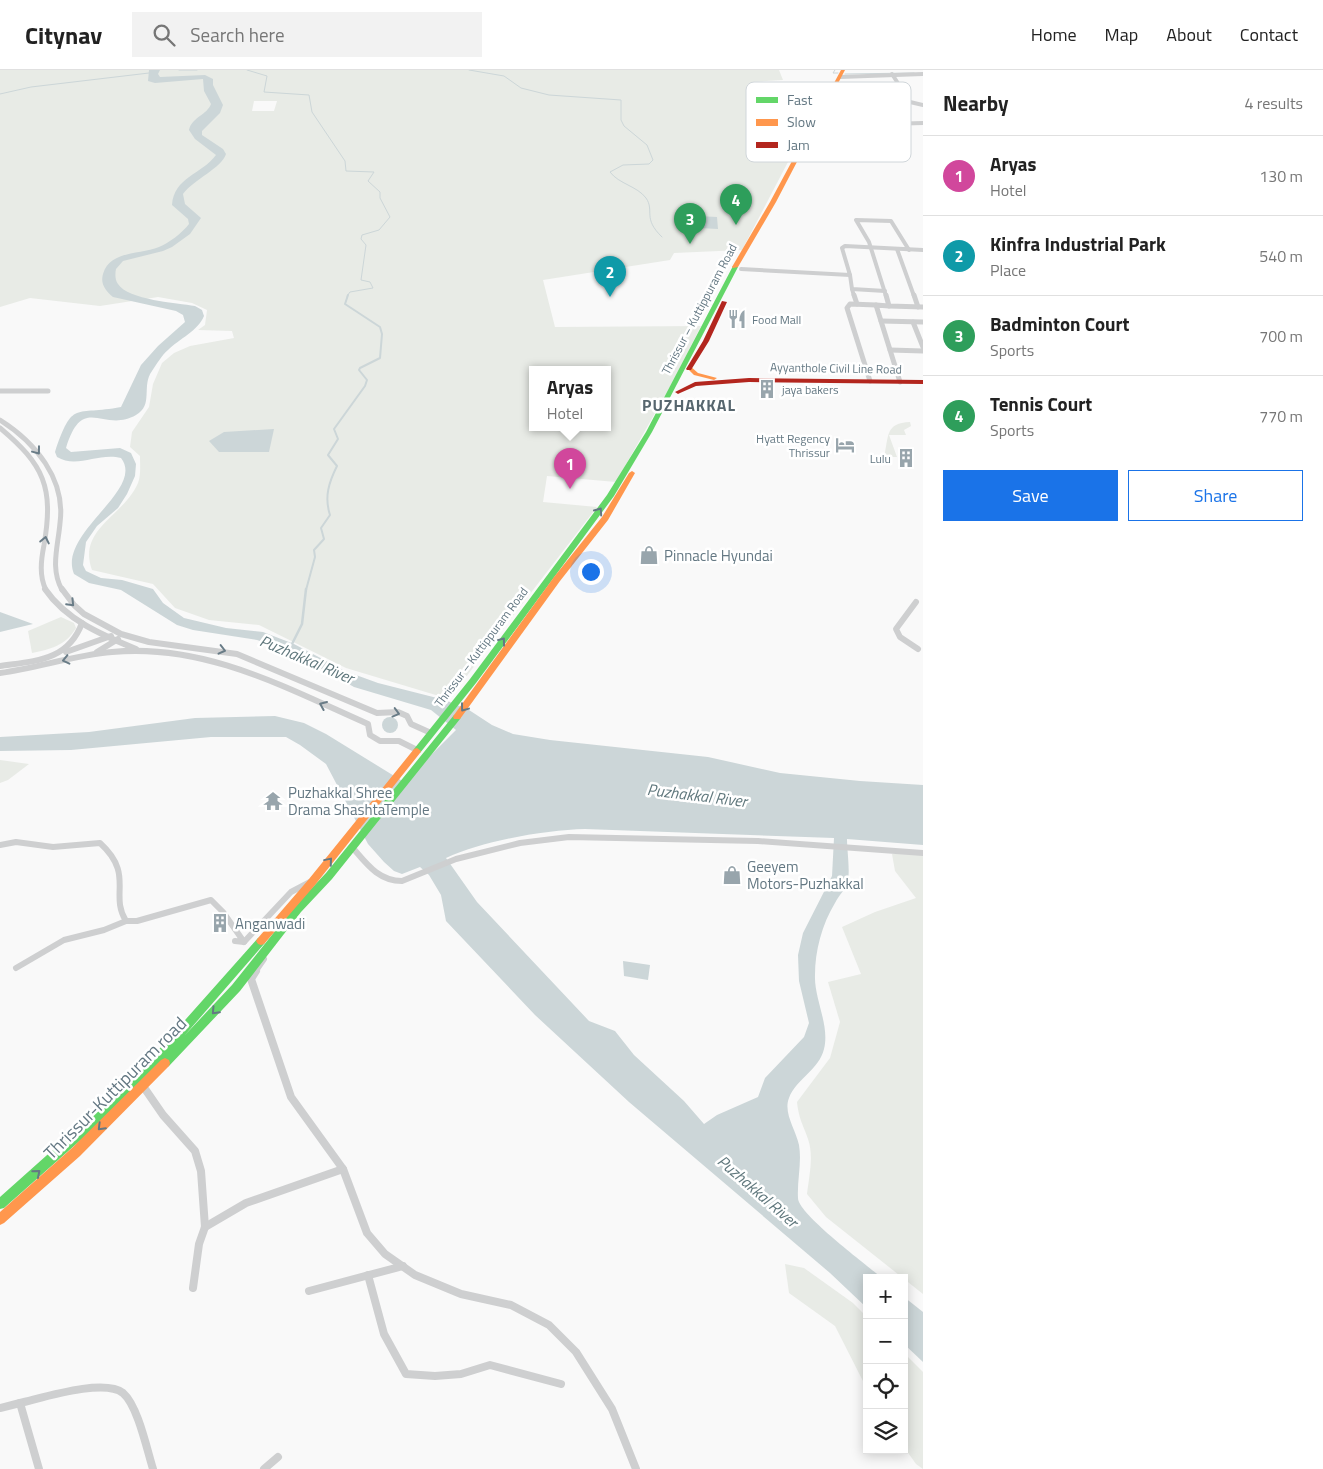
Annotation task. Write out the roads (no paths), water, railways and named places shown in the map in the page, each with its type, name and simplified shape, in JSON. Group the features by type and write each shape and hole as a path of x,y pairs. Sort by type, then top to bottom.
{"main road":[{"name":"Thrissur – Kuttippuram Road","path":"349,844 358,828 399,773 473,681 613,497 734,268 773,202 794,162"},
{"name":"Thrissur – Kuttippuram Road","path":"349,844 411,776 447,731 613,497 678,392 706,341 741,269 778,205 800,162"},
{"name":"Ayyanthole Civil Line Road","path":"690,368 702,376 749,380 923,382"},
{"name":"Ayyanthole Civil Line Road","path":"678,392 695,384 749,380"},
{"name":"Thrissur-Kuttipuram road","path":"0,1219 76,1152 142,1086 247,974 298,909 329,876 349,844"},
{"path":"0,1204 98,1118 166,1049 312,882 349,844"}],"street":[{"path":"841,74 923,74"},
{"path":"892,74 897,82"},
{"path":"889,306 871,248 857,220 891,221 908,250"},
{"path":"857,304 842,248 850,246 923,250"},
{"path":"870,381 847,305 920,307 897,249"},
{"path":"741,269 850,275"},
{"path":"852,289 885,291"},
{"path":"876,305 900,382"},
{"path":"881,321 923,322"},
{"path":"890,350 923,349 913,322"},
{"path":"0,391 48,391"},
{"path":"0,420 19,432 36,450 53,475 61,514 54,557 55,573 67,599 78,610 120,634 137,640 214,648 237,654 377,713 398,712 407,716 411,724 434,729"},
{"path":"0,428 32,458 42,473 51,503 42,553 42,579 45,590 68,614 116,641 138,649 217,661 238,667 368,724 370,735 377,740 398,741 417,750"},
{"path":"11,437 19,432"},
{"path":"50,516 61,514"},
{"path":"916,602 896,629 900,637 918,649"},
{"path":"63,653 74,644 82,623"},
{"path":"0,666 63,653 88,646 109,636 120,634"},
{"path":"94,654 116,641 120,634"},
{"path":"0,673 29,669 94,654 138,649"},
{"path":"349,844 382,879 392,883 415,876 456,859 520,843 569,837 758,841 923,853"},
{"path":"0,845 16,842 52,847 100,843 109,849 118,866 123,884 120,908 126,921"},
{"path":"329,876 273,945 251,979 291,1097 343,1170 367,1233 384,1254 415,1275 461,1294 511,1306 549,1325 576,1352 612,1409 636,1469"},
{"path":"235,942 244,942 257,932 290,891 300,885 312,882"},
{"path":"16,968 64,940 104,930 126,921 137,921 211,900 220,904 231,925 244,942"},
{"path":"142,1086 163,1115 195,1151 201,1172 205,1227 199,1244 193,1288"},
{"path":"205,1227 246,1203 343,1170"},
{"path":"309,1291 403,1266"},
{"path":"368,1275 384,1334 406,1374 435,1376 461,1374 490,1364 561,1384"},
{"path":"0,1408 92,1389 117,1388 124,1393 130,1405 153,1469"},
{"path":"20,1403 39,1469"},
{"path":"264,1469 278,1457"}],"water":[{"name":"Puzhakkal River","path":"149,70 160,70 158,74 160,77 205,75 213,79 213,85 223,105 220,113 202,131 202,135 223,149 226,154 214,169 194,183 183,194 185,204 201,218 190,234 163,251 123,261 116,269 116,281 123,289 132,294 154,300 195,306 202,310 204,316 193,330 161,357 149,377 145,406 141,411 124,420 87,418 79,422 73,431 66,448 71,452 120,448 131,453 136,464 135,476 127,494 118,508 97,526 86,542 83,565 86,571 101,578 122,580 153,589 163,603 184,618 226,628 263,632 294,644 345,671 378,683 445,700 469,710 492,725 513,734 550,740 708,757 780,773 923,785 923,845 847,839 848,880 826,920 816,957 815,984 824,1021 824,1049 813,1069 792,1091 788,1104 789,1116 799,1145 798,1198 801,1205 821,1227 877,1274 863,1274 863,1304 830,1273 629,1102 535,1015 446,921 441,895 429,875 420,867 402,874 394,871 368,844 326,764 300,745 286,737 211,737 71,750 0,751 0,737 89,732 195,718 275,716 304,723 326,734 404,782 456,730 431,710 354,687 313,664 269,644 257,640 193,630 177,625 121,590 89,583 74,574 72,559 78,543 113,498 122,484 125,470 121,458 105,457 72,461 57,457 55,452 61,435 71,417 77,413 121,407 141,365 158,346 185,322 183,315 176,311 113,297 104,287 102,281 103,274 112,261 126,254 159,247 179,234 189,224 188,219 172,205 174,196 183,182 210,162 216,155 195,139 189,130 193,122 211,104 204,91 203,79 155,83 148,81","holes":["585,829 834,838 832,876 803,933 798,955 799,981 809,1023 804,1037 765,1078 758,1097 717,1115 704,1124 684,1101 634,1055 615,1031 589,1021 477,902 446,858 477,846 514,837"]},
{"path":"698,216 717,217 718,229 699,228"},
{"path":"274,429 269,452 219,452 209,441 224,432"},
{"path":"0,612 33,624 0,632"},
{"path":"387,717 393,717 398,722 396,731 387,733 382,728 382,722"},
{"path":"623,961 650,965 648,980 624,976"},
{"path":"908,1300 923,1312 923,1362 908,1348"}],"waterway":[{"path":"179,70 197,70"},
{"path":"247,70 267,76 264,92 309,95 312,112 345,161 346,171 374,172 368,181 380,192 380,198 390,217 379,230 362,235 361,239 366,245 361,280 370,282 373,288 350,292 347,296"},
{"path":"469,70 504,76 521,88 549,95 621,100 621,120 624,126 647,145 653,160 649,164 623,165 610,172 646,198 652,225 662,237"},
{"path":"835,70 833,73 838,73"},
{"path":"0,94 31,87 149,73"},
{"path":"845,74 914,73"},
{"path":"306,590 315,557 314,550 324,539 321,528 330,515 327,496 337,466 328,455 338,439 334,429 365,386 367,380 359,370 360,368 380,358 382,334 380,327 345,304 348,295"},
{"name":"Puzhakkal River","path":"291,646 302,624 306,589"}],"place":[{"name":"Tennis Court","path":"736,225"},
{"name":"Badminton Court","path":"690,244"},
{"name":"Kinfra Industrial Park","path":"610,297"},
{"name":"Food Mall","path":"737,319"},
{"name":"jaya bakers","path":"767,389"},
{"name":"Hyatt Regency Thrissur","path":"845,445"},
{"name":"Lulu","path":"906,458"},
{"name":"Aryas","path":"570,489"},
{"name":"Pinnacle Hyundai","path":"649,555"},
{"name":"Puzhakkal Shree Drama ShashtaTemple","path":"273,801"},
{"name":"Geeyem Motors-Puzhakkal","path":"732,875"},
{"name":"Anganwadi","path":"220,923"}],"district":[{"name":"PUZHAKKAL","path":"689,405"}]}
